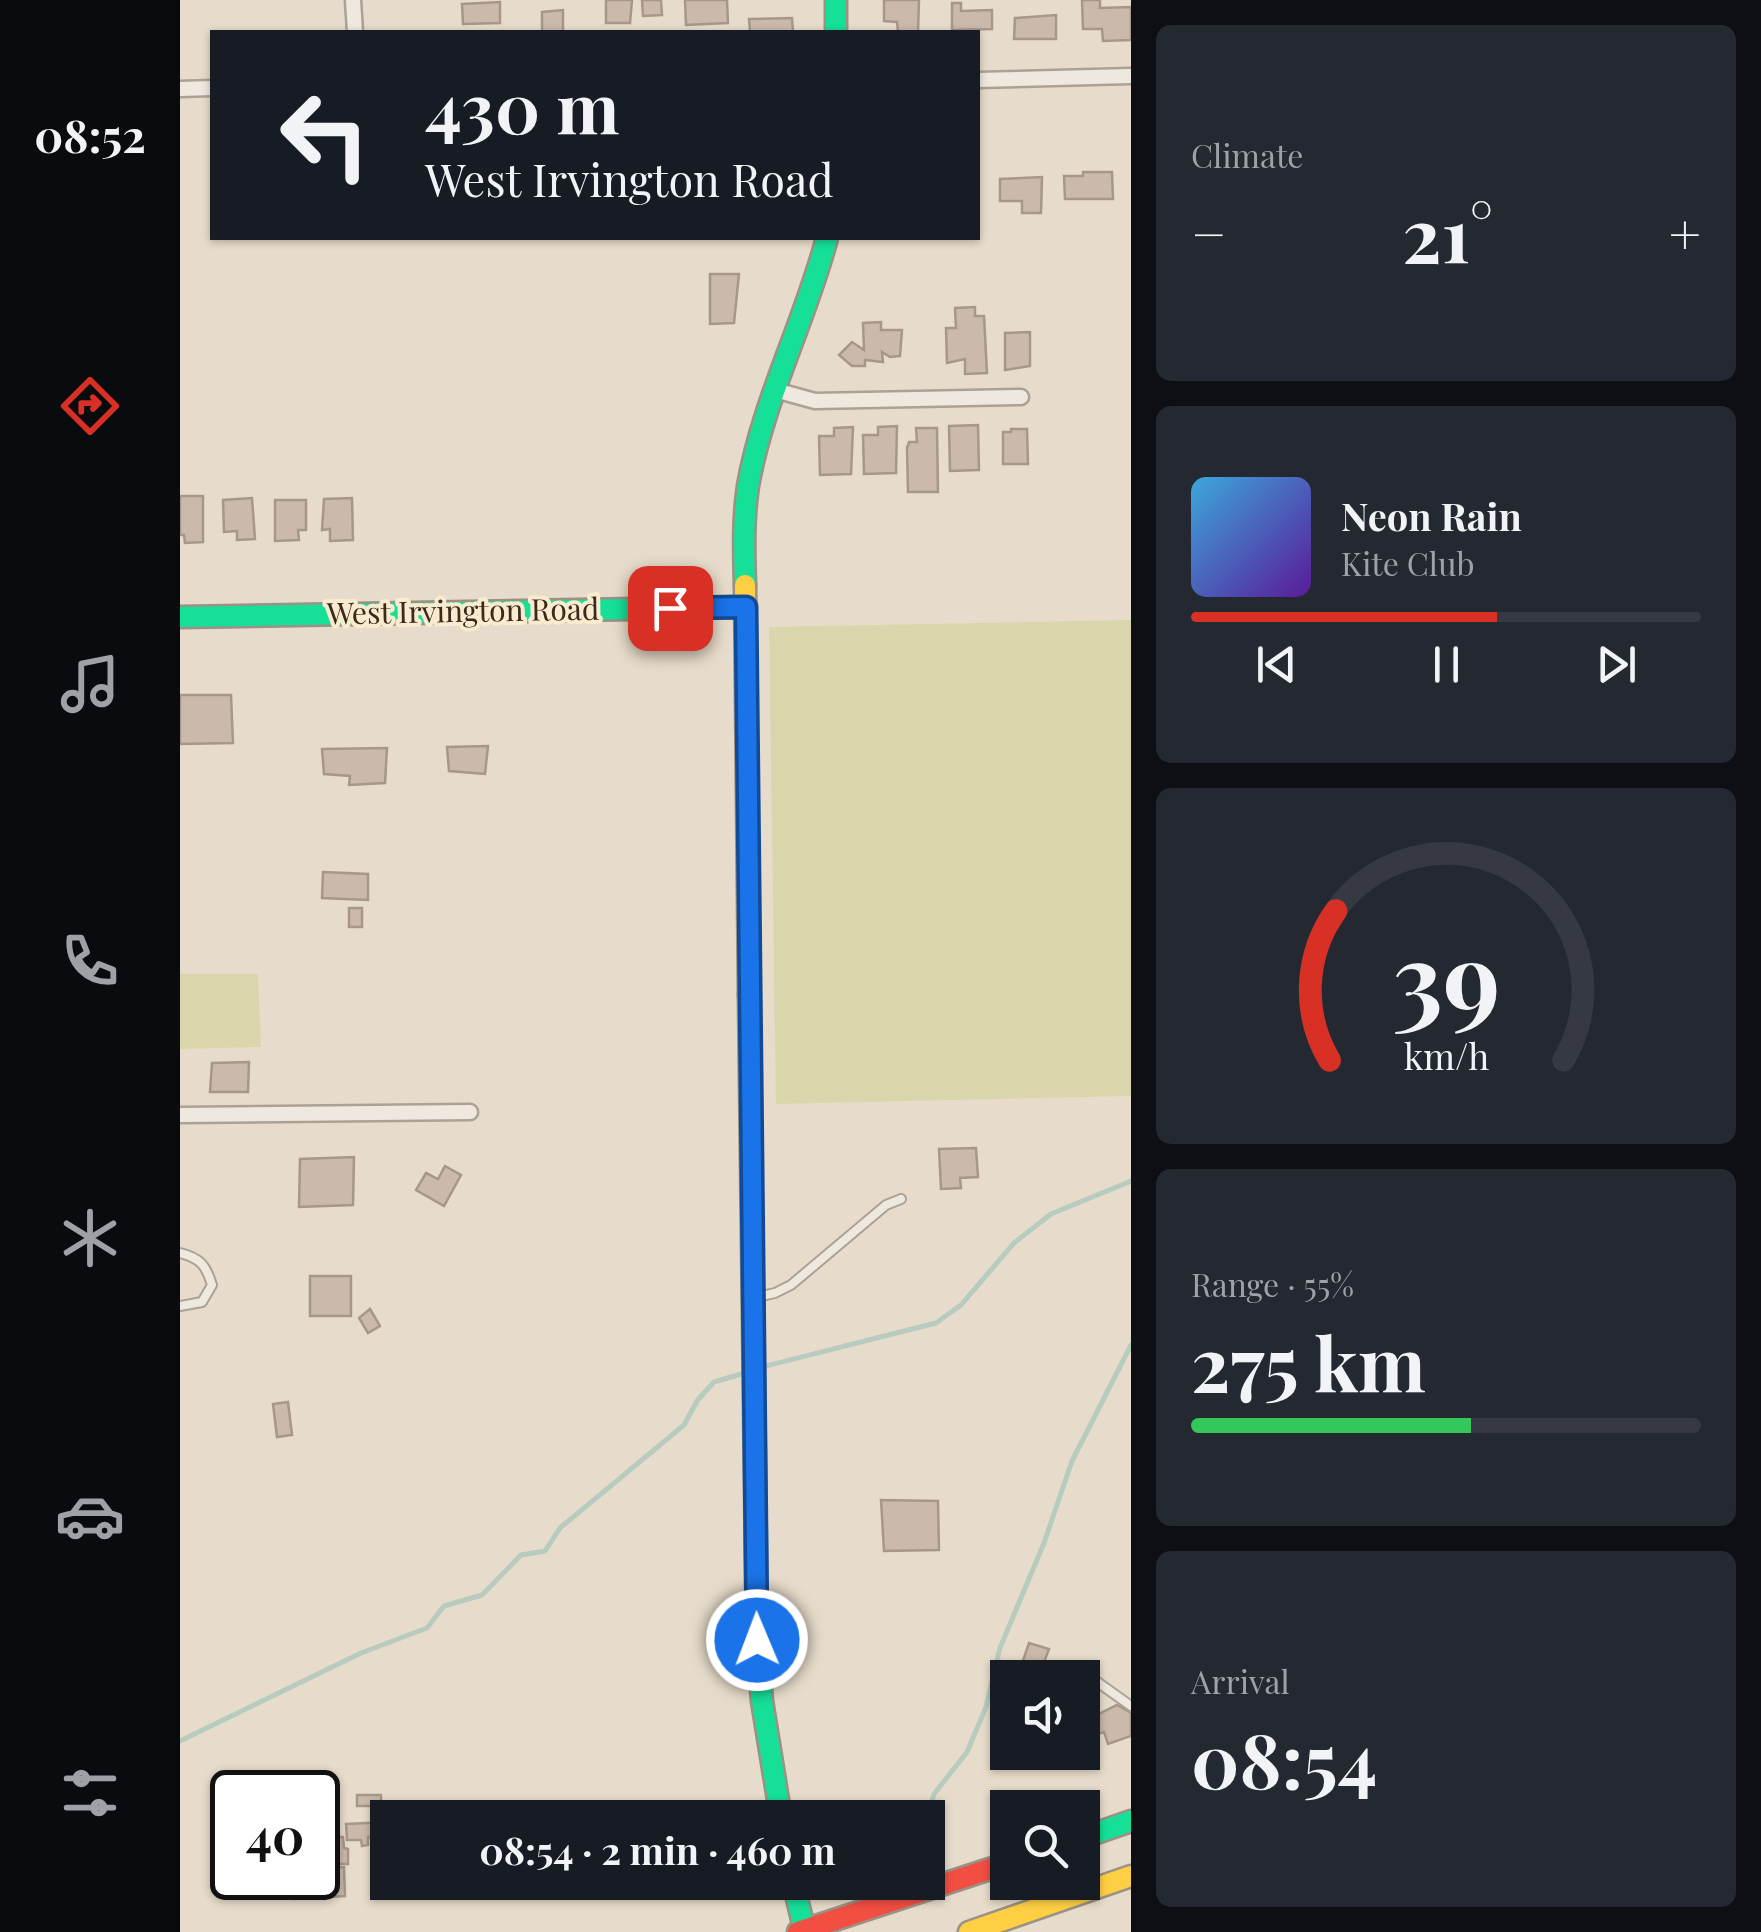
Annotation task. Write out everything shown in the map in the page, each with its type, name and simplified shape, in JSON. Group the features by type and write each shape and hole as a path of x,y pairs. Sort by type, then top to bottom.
{"street":[{"path":"353,0 354,30"},
{"path":"836,0 836,30"},
{"path":"980,80 1131,76"},
{"path":"180,89 210,88"},
{"path":"779,1800 762,1701 757,1640 745,500 753,459 827,240"},
{"path":"775,390 815,401 1021,397"},
{"name":"West Irvington Road","path":"180,616 746,607"},
{"path":"180,1115 470,1112"},
{"path":"1100,1832 1131,1821"},
{"path":"797,1900 803,1931 990,1869"},
{"path":"969,1932 1131,1876"}],"lane":[{"path":"753,1298 791,1285 886,1205 901,1199"},
{"path":"180,1253 196,1257 206,1268 212,1285 202,1302 180,1306"},
{"path":"1100,1684 1131,1706"}],"shaded area":[{"path":"1131,620 1131,1096 776,1104 769,627"},
{"path":"180,974 258,974 261,1047 180,1049"}],"building":[{"path":"606,0 632,0 630,23 606,23"},
{"path":"642,0 661,0 662,15 643,16"},
{"path":"685,0 727,0 728,23 686,25"},
{"path":"884,0 919,0 918,30 898,30 897,22 884,21"},
{"path":"1082,0 1100,0 1100,8 1131,7 1131,40 1103,41 1102,29 1083,29"},
{"path":"500,2 500,23 463,24 462,4"},
{"path":"952,3 961,3 961,11 992,10 992,29 952,30"},
{"path":"563,10 563,30 542,30 542,12"},
{"path":"1056,15 1056,39 1014,39 1015,18"},
{"path":"792,18 793,30 750,30 749,19"},
{"path":"1083,172 1112,172 1113,199 1065,199 1064,176 1083,176"},
{"path":"1042,177 1041,213 1022,213 1022,201 1000,201 1000,179"},
{"path":"710,274 739,274 734,323 710,324"},
{"path":"975,307 975,316 984,316 987,373 965,374 965,359 947,363 946,328 956,328 955,308"},
{"path":"881,322 881,330 902,330 900,356 890,357 882,352 883,362 865,360 865,366 852,366 839,355 852,342 864,350 863,323"},
{"path":"1030,332 1030,366 1005,370 1005,333"},
{"path":"978,425 979,470 950,471 949,426"},
{"path":"897,426 896,473 864,474 863,435 878,435 878,427"},
{"path":"853,427 851,474 820,475 819,436 834,436 834,428"},
{"path":"916,428 937,428 938,492 908,492 907,448 909,442 917,442"},
{"path":"1027,429 1028,464 1003,464 1003,432"},
{"path":"180,496 203,496 203,542 185,543 184,535 180,535"},
{"path":"252,498 255,539 237,540 237,531 224,532 223,500"},
{"path":"352,498 353,540 330,541 330,529 322,530 324,499"},
{"path":"275,500 306,500 306,530 298,530 299,540 275,541"},
{"path":"180,695 231,695 233,743 180,744"},
{"path":"488,746 485,774 449,771 447,747"},
{"path":"387,748 385,783 349,785 350,776 324,774 322,749"},
{"path":"323,872 368,874 368,900 322,898"},
{"path":"349,908 362,908 362,927 349,927"},
{"path":"249,1062 248,1092 210,1092 212,1063"},
{"path":"976,1148 978,1177 960,1178 961,1188 941,1189 939,1149"},
{"path":"354,1157 353,1205 299,1207 300,1159"},
{"path":"445,1166 461,1175 444,1206 416,1190 426,1173 438,1179"},
{"path":"310,1276 351,1276 351,1316 310,1316"},
{"path":"370,1309 380,1326 368,1333 359,1318"},
{"path":"288,1402 292,1435 277,1437 273,1404"},
{"path":"881,1500 938,1501 939,1550 884,1551"},
{"path":"1029,1643 1049,1649 1045,1660 1023,1660"},
{"path":"1117,1705 1131,1713 1131,1736 1108,1744 1104,1732 1100,1733 1100,1714"},
{"path":"357,1795 381,1795 381,1800 370,1800 370,1806 357,1806"},
{"path":"370,1823 368,1845 362,1846 361,1840 347,1840 346,1824"},
{"path":"340,1837 348,1849 348,1864 340,1864"},
{"path":"340,1867 344,1867 345,1896 340,1896"}],"waterway":[{"path":"758,1368 936,1323 961,1305 1014,1243 1051,1214 1131,1181"},
{"path":"932,1800 967,1752 986,1707 1000,1648 1044,1543 1072,1461 1131,1345"},
{"path":"180,1741 361,1653 427,1628 444,1606 482,1595 521,1555 545,1551 560,1528 684,1425 697,1401 714,1382 748,1372"}],"traffic: fast":[{"path":"836,0 836,30"},
{"path":"745,585 745,511 755,454 826,240"},
{"path":"180,617 745,607"},
{"path":"749,995 757,1641 778,1800"},
{"path":"1100,1832 1131,1821"},
{"path":"797,1900 805,1932"}],"traffic: slow":[{"path":"745,585 749,995"},
{"path":"969,1932 1131,1876"}],"traffic: jam":[{"path":"798,1932 990,1869"}],"route":[{"path":"670,608 746,607 757,1640"}]}
